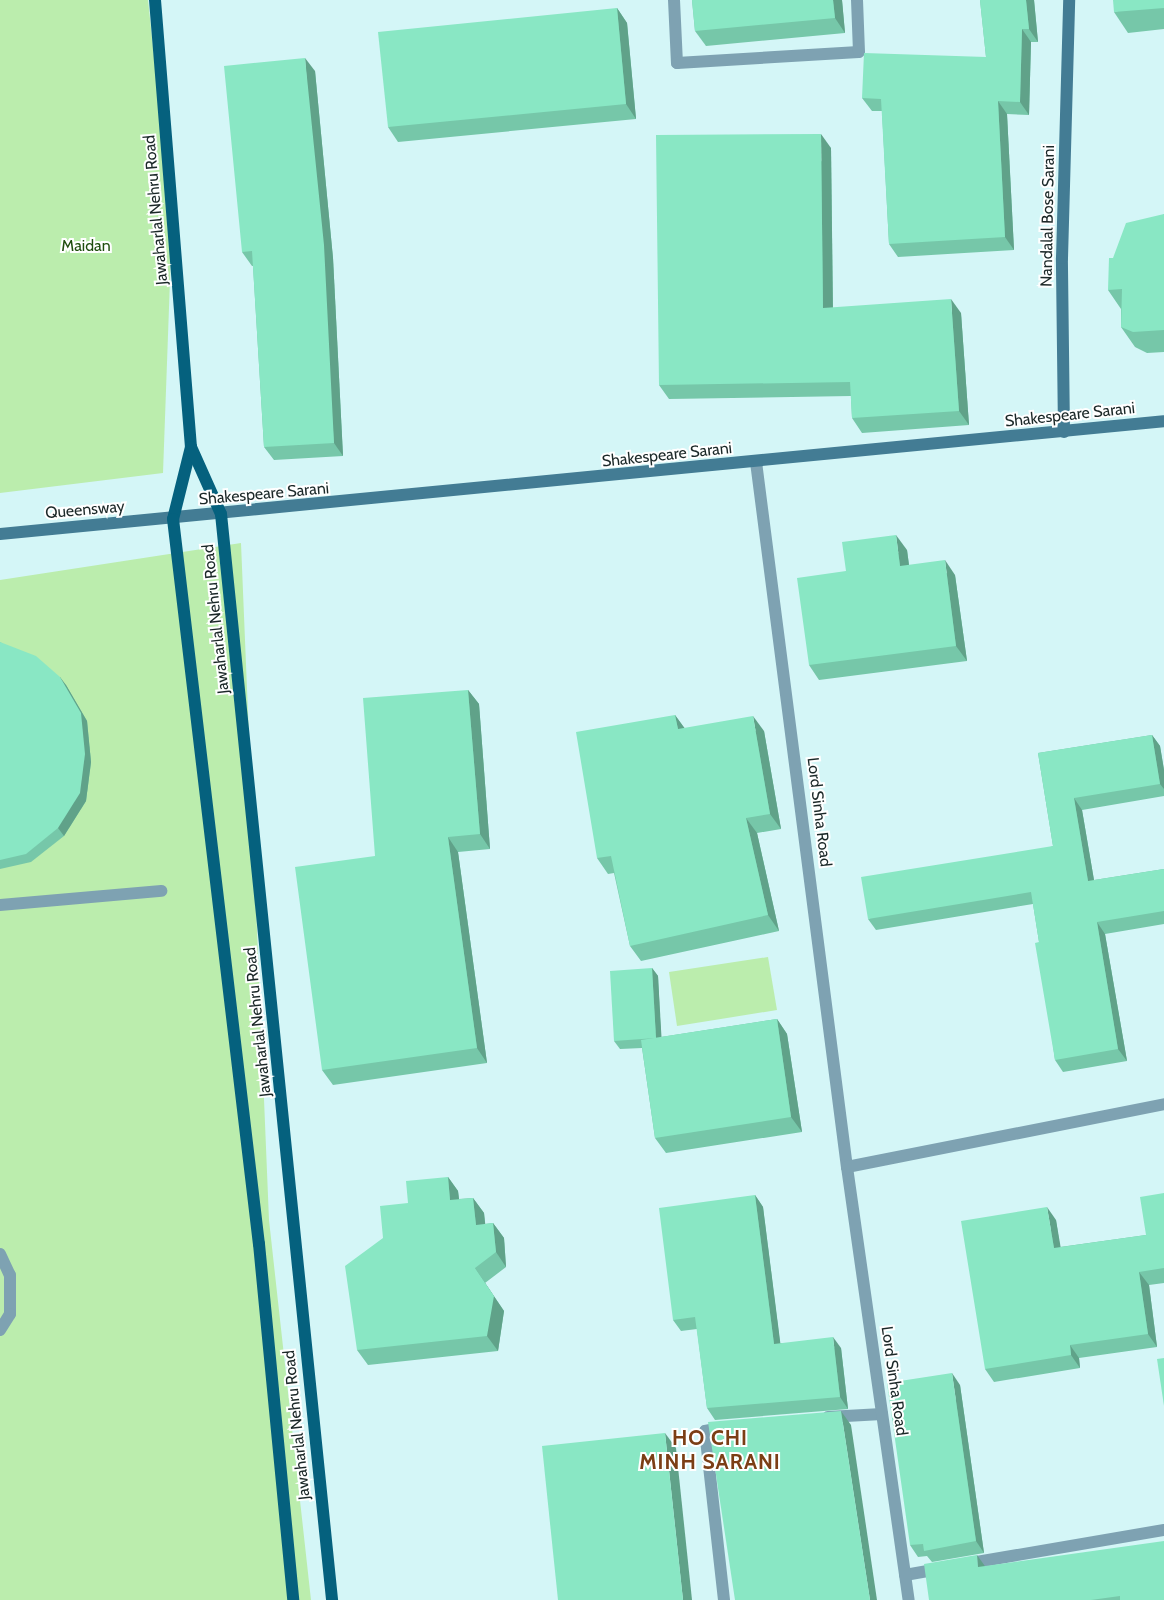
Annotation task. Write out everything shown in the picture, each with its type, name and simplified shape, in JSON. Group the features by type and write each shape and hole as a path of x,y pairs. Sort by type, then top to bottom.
{"main road":[{"name":"Jawaharlal Nehru Road","path":"155,0 191,447 173,519 259,1244 293,1600"},
{"name":"Nandalal Bose Sarani","path":"1064,432 1062,258 1069,0"},
{"name":"Shakespeare Sarani","path":"173,519 1164,421"},
{"name":"Jawaharlal Nehru Road","path":"191,447 221,514 332,1600"},
{"name":"Queensway","path":"0,534 173,519"}],"street":[{"path":"674,0 677,63 859,52 856,0"},
{"name":"Lord Sinha Road","path":"756,462 847,1166 909,1600"},
{"path":"0,905 161,891"},
{"path":"847,1166 1164,1104"},
{"path":"0,1254 10,1275 10,1314 0,1330"},
{"path":"813,1418 882,1414"},
{"path":"724,1600 705,1431 736,1426"},
{"path":"906,1575 1164,1530"}],"green space":[{"name":"Maidan","path":"0,0 148,0 172,225 163,473 0,493"},
{"path":"241,543 269,1220 311,1600 0,1600 0,580"},
{"path":"768,957 777,1010 677,1026 669,972"}],"building":[{"path":"692,0 833,0 835,18 695,31"},
{"path":"980,0 1026,0 1029,29 1022,29 1020,102 998,101 1005,237 889,244 881,99 862,98 864,53 986,57"},
{"path":"1113,0 1164,0 1164,8 1114,12"},
{"path":"617,8 626,104 388,127 378,32"},
{"path":"305,58 324,245 334,443 264,447 252,251 242,252 224,66"},
{"path":"821,134 823,308 951,299 959,411 852,418 850,382 659,385 656,135"},
{"path":"1164,214 1164,330 1133,332 1121,327 1122,289 1108,290 1109,258 1113,258 1126,223"},
{"path":"896,535 900,566 945,560 956,646 809,665 797,578 846,571 842,542"},
{"path":"0,642 36,656 60,677 81,713 85,754 80,793 58,828 26,854 0,860"},
{"path":"468,690 480,834 448,837 477,1048 322,1070 295,867 375,856 363,698"},
{"path":"675,715 678,729 753,716 770,814 746,818 768,915 630,946 611,856 597,858 576,732"},
{"path":"1152,735 1160,784 1074,798 1088,881 1164,869 1164,911 1097,922 1118,1049 1055,1060 1035,943 1039,942 1031,892 868,919 861,877 1053,846 1038,753"},
{"path":"652,968 656,1038 614,1041 610,971"},
{"path":"777,1019 791,1117 655,1138 641,1040"},
{"path":"448,1177 450,1200 473,1198 476,1225 493,1223 496,1252 475,1268 494,1296 487,1336 357,1350 345,1266 383,1238 380,1206 408,1203 406,1181"},
{"path":"1164,1193 1164,1268 1139,1272 1148,1334 1070,1345 1071,1355 985,1369 961,1221 1047,1207 1054,1248 1146,1235 1140,1197"},
{"path":"755,1195 774,1344 833,1337 840,1397 707,1408 695,1317 673,1320 659,1208"},
{"path":"1164,1358 1164,1406 1157,1359"},
{"path":"952,1373 976,1541 924,1551 923,1544 910,1545 887,1383"},
{"path":"841,1411 870,1600 735,1600 708,1422"},
{"path":"665,1433 683,1600 558,1600 542,1446"},
{"path":"1164,1541 1164,1600 1120,1600 1120,1596 1091,1600 929,1600 924,1564 977,1555 978,1567"}],"district":[{"name":"HO CHI MINH SARANI","path":"710,1450"}]}
